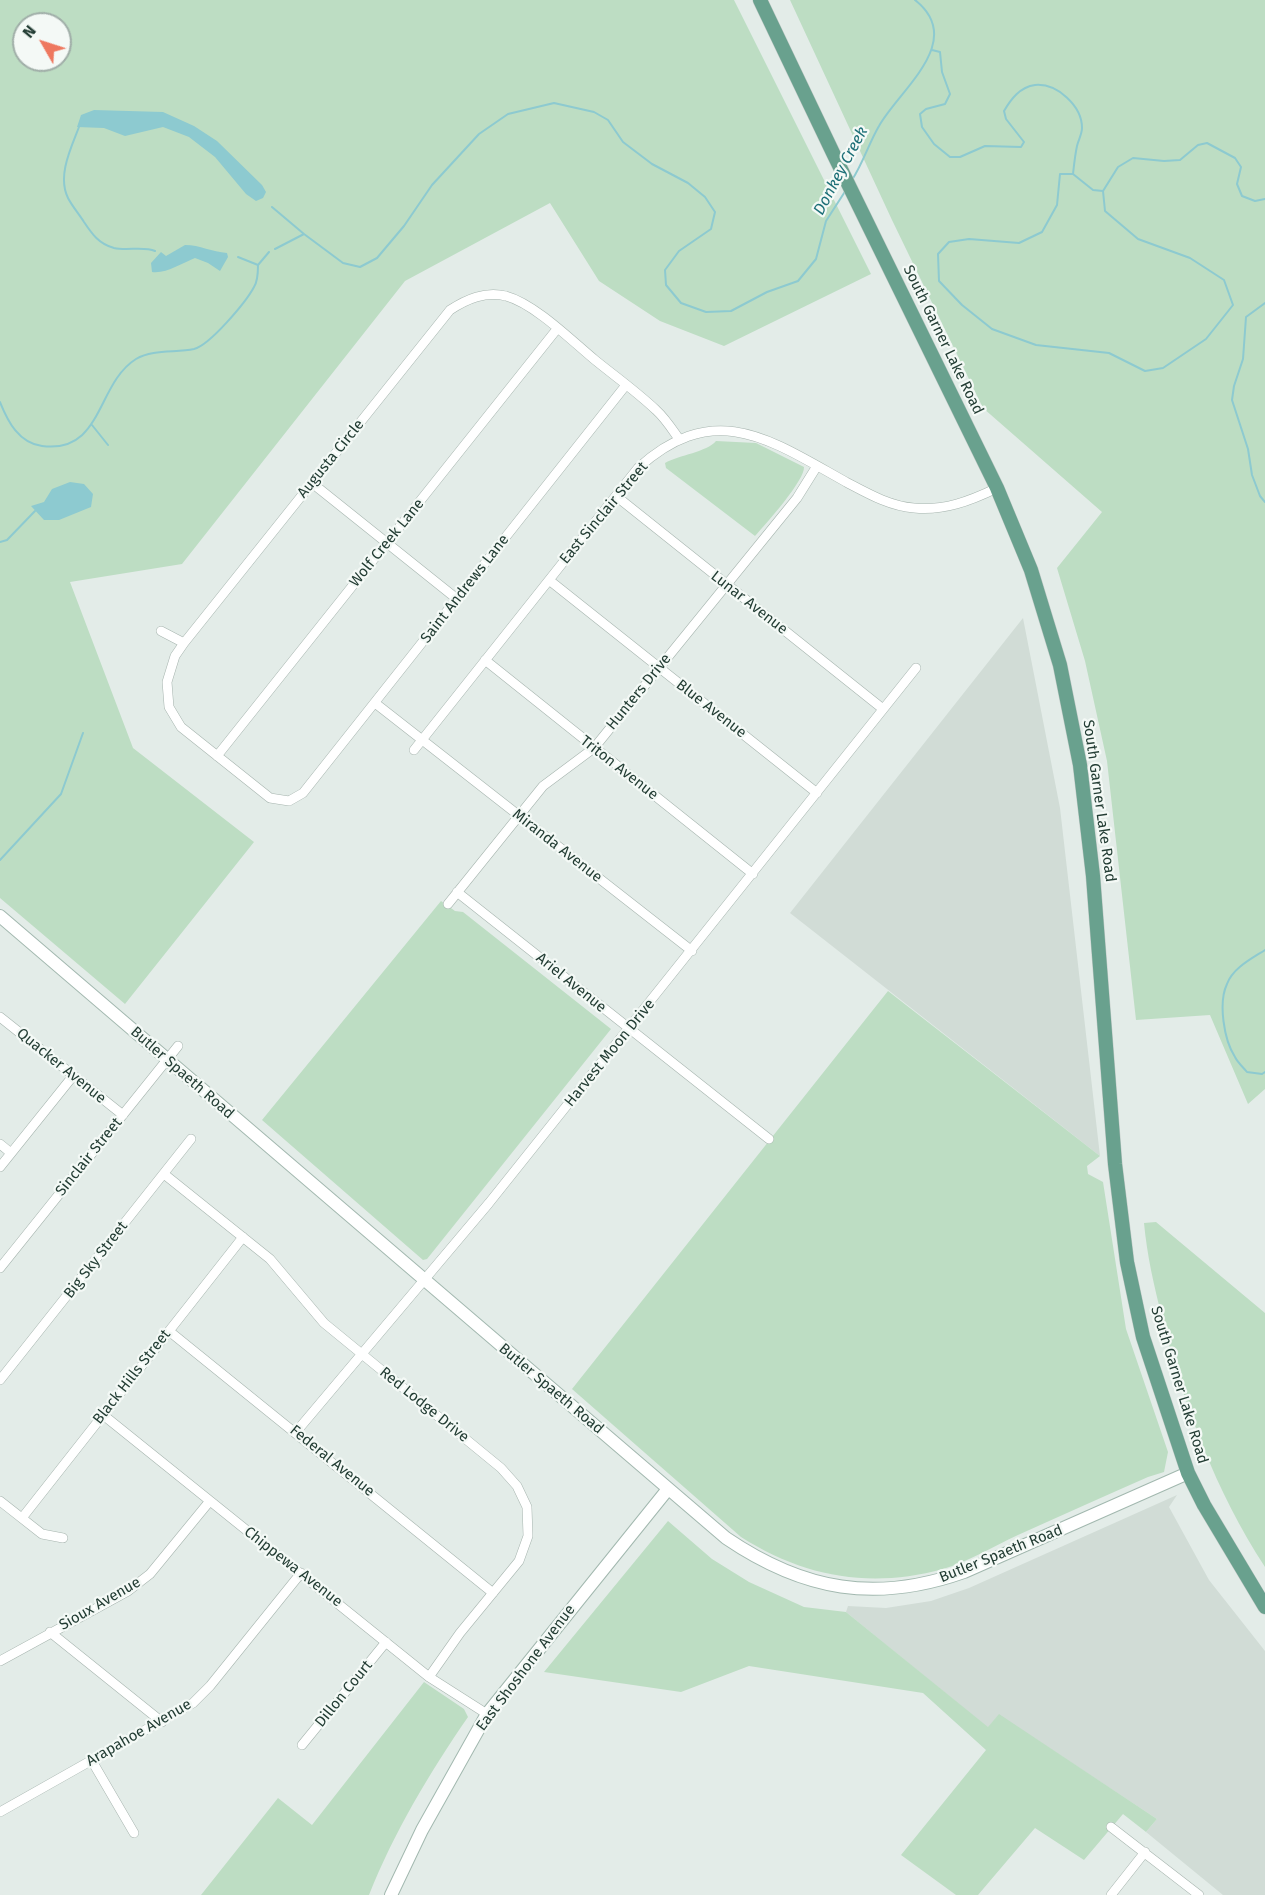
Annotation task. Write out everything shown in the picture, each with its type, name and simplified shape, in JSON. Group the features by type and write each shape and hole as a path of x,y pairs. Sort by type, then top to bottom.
{"main road":[{"name":"South Garner Lake Road","path":"760,0 997,488 1031,570 1060,665 1080,765 1093,876 1115,1164 1127,1262 1143,1337 1188,1473 1204,1505 1265,1607"},
{"name":"Butler Spaeth Road","path":"0,916 726,1538 768,1565 826,1585 892,1589 931,1583 964,1572 1188,1473"},
{"name":"East Shoshone Avenue","path":"391,1895 422,1830 487,1714 668,1488"}],"street":[{"name":"Augusta Circle","path":"303,793 289,801 270,798 181,728 169,707 167,682 175,656 184,643 450,310 465,300 486,294 505,296 524,303 658,411 679,439"},
{"name":"Wolf Creek Lane","path":"217,756 557,329"},
{"name":"Saint Andrews Lane","path":"303,793 626,385"},
{"name":"East Sinclair Street","path":"414,750 638,468 657,451 679,439 702,431 731,430 760,438 877,499 911,508 932,509 955,506 997,488"},
{"name":"Hunters Drive","path":"448,904 543,786 594,748 796,498 817,466"},
{"path":"312,483 458,599"},
{"name":"Lunar Avenue","path":"616,496 883,710"},
{"name":"Blue Avenue","path":"549,580 817,793"},
{"path":"161,631 184,643"},
{"name":"Triton Avenue","path":"485,660 753,874"},
{"name":"Harvest Moon Drive","path":"296,1432 489,1203 916,668"},
{"name":"Miranda Avenue","path":"375,703 414,734 423,738 692,951"},
{"name":"Ariel Avenue","path":"457,892 769,1139"},
{"name":"Quacker Avenue","path":"0,1017 123,1115"},
{"name":"Sinclair Street","path":"0,1268 178,1046"},
{"path":"0,1167 73,1076"},
{"name":"Big Sky Street","path":"0,1380 191,1139"},
{"path":"0,1144 11,1153"},
{"name":"Red Lodge Drive","path":"164,1174 270,1259 324,1323 501,1468 518,1486 527,1507 528,1536 519,1561 460,1633 429,1677"},
{"name":"Black Hills Street","path":"22,1518 243,1237"},
{"name":"Federal Avenue","path":"169,1331 493,1593"},
{"name":"Chippewa Avenue","path":"102,1414 429,1677 487,1714"},
{"path":"0,1501 42,1534 63,1538"},
{"name":"Sioux Avenue","path":"0,1661 128,1591 150,1574 209,1502"},
{"name":"Arapahoe Avenue","path":"0,1812 193,1703 210,1686 301,1573"},
{"path":"50,1632 162,1722"},
{"name":"Dillon Court","path":"302,1745 386,1642"},
{"path":"93,1761 134,1833"},
{"path":"1111,1827 1199,1895"},
{"path":"1111,1895 1145,1852"}],"shaded area":[{"path":"1023,618 1060,808 1100,1156 790,913"},
{"path":"1177,1495 1169,1507 1209,1580 1265,1651 1265,1895 1223,1895 1146,1832 1157,1819 999,1715 988,1728 846,1612 848,1606 886,1608 931,1601 969,1588"}],"green space":[{"path":"0,0 734,0 871,274 724,346 660,321 599,281 550,203 405,281 182,564 70,582 133,748 254,842 125,1004 0,898"},
{"path":"790,0 1265,0 1265,1089 1248,1104 1210,1015 1136,1020 1107,761 1085,661 1057,568 1102,512 983,408 892,220"},
{"path":"716,441 756,443 804,467 792,491 755,536 666,468 665,463 706,448"},
{"path":"441,901 455,911 463,912 611,1029 427,1259 423,1260 262,1120"},
{"path":"888,991 1100,1156 1087,1166 1088,1174 1103,1182 1126,1329 1168,1452 1164,1472 1115,1491 962,1562 916,1575 864,1578 838,1576 789,1562 741,1537 572,1389"},
{"path":"1156,1222 1265,1313 1265,1567 1231,1509 1216,1478 1180,1382 1159,1305 1147,1247 1144,1223"},
{"path":"668,1521 712,1559 749,1582 804,1607 846,1612 988,1727 999,1714 1157,1819 1146,1832 1123,1814 1084,1860 1035,1828 978,1895 956,1895 901,1855 986,1750 923,1693 749,1666 681,1692 544,1672"},
{"path":"424,1682 464,1709 468,1717 414,1803 369,1895 201,1895 278,1798 312,1825"}],"water":[{"path":"94,110 163,112 194,126 217,141 262,185 266,192 263,198 256,201 246,194 215,157 189,137 163,127 125,136 104,128 77,127 81,115"},
{"path":"185,245 227,253 228,257 220,271 195,258 168,270 152,272 151,263 161,252 166,256"},
{"path":"70,482 84,484 93,494 91,507 59,520 44,520 31,506 44,502 52,489"}],"waterway":[{"name":"Donkey Creek","path":"852,180 879,126 924,65 932,48 934,32 929,16 915,0"},
{"path":"932,50 940,52 942,72 950,94 945,104 926,109 920,114 922,127 934,144 950,157 960,157 985,146 1021,147 1024,142 1006,119 1004,111 1020,91 1030,86 1043,85 1060,92 1078,112 1082,130 1076,149 1073,174 1093,190 1103,191 1118,167 1133,158 1180,160 1198,145 1207,143 1235,158 1241,167 1237,184 1242,196 1255,201 1265,199"},
{"name":"Donkey Creek","path":"275,249 304,234 343,263 360,267 377,258 404,226 432,185 479,134 508,114 554,103 594,112 608,120 623,142 652,164 688,183 705,197 715,212 711,229 679,251 665,270 666,285 681,303 706,312 731,311 767,292 798,281 816,259 826,221 846,190"},
{"name":"Donkey Creek","path":"79,127 65,171 65,189 70,201 93,234 104,244 119,249 155,251"},
{"path":"1073,174 1060,174 1057,205 1042,232 1019,243 969,239 949,242 938,254 939,281 962,305 992,329 1036,345 1109,353 1145,371 1163,368 1206,339 1233,305 1224,280 1190,258 1138,239 1105,211 1103,191"},
{"name":"Donkey Creek","path":"272,207 304,234"},
{"name":"Donkey Creek","path":"258,265 269,252"},
{"name":"Donkey Creek","path":"0,402 15,430 27,441 42,446 62,446 77,439 88,429 123,370 136,359 157,352 187,350 201,346 236,312 255,285 258,265 238,257"},
{"path":"1265,303 1246,317 1243,359 1232,400 1248,449 1252,475 1260,496 1265,502"},
{"path":"92,425 108,445"},
{"path":"0,542 7,540 35,511"},
{"path":"0,860 61,794 83,733"},
{"path":"1265,950 1243,964 1234,973 1227,984 1223,1001 1225,1031 1231,1050 1247,1072 1262,1074 1265,1072"}]}
